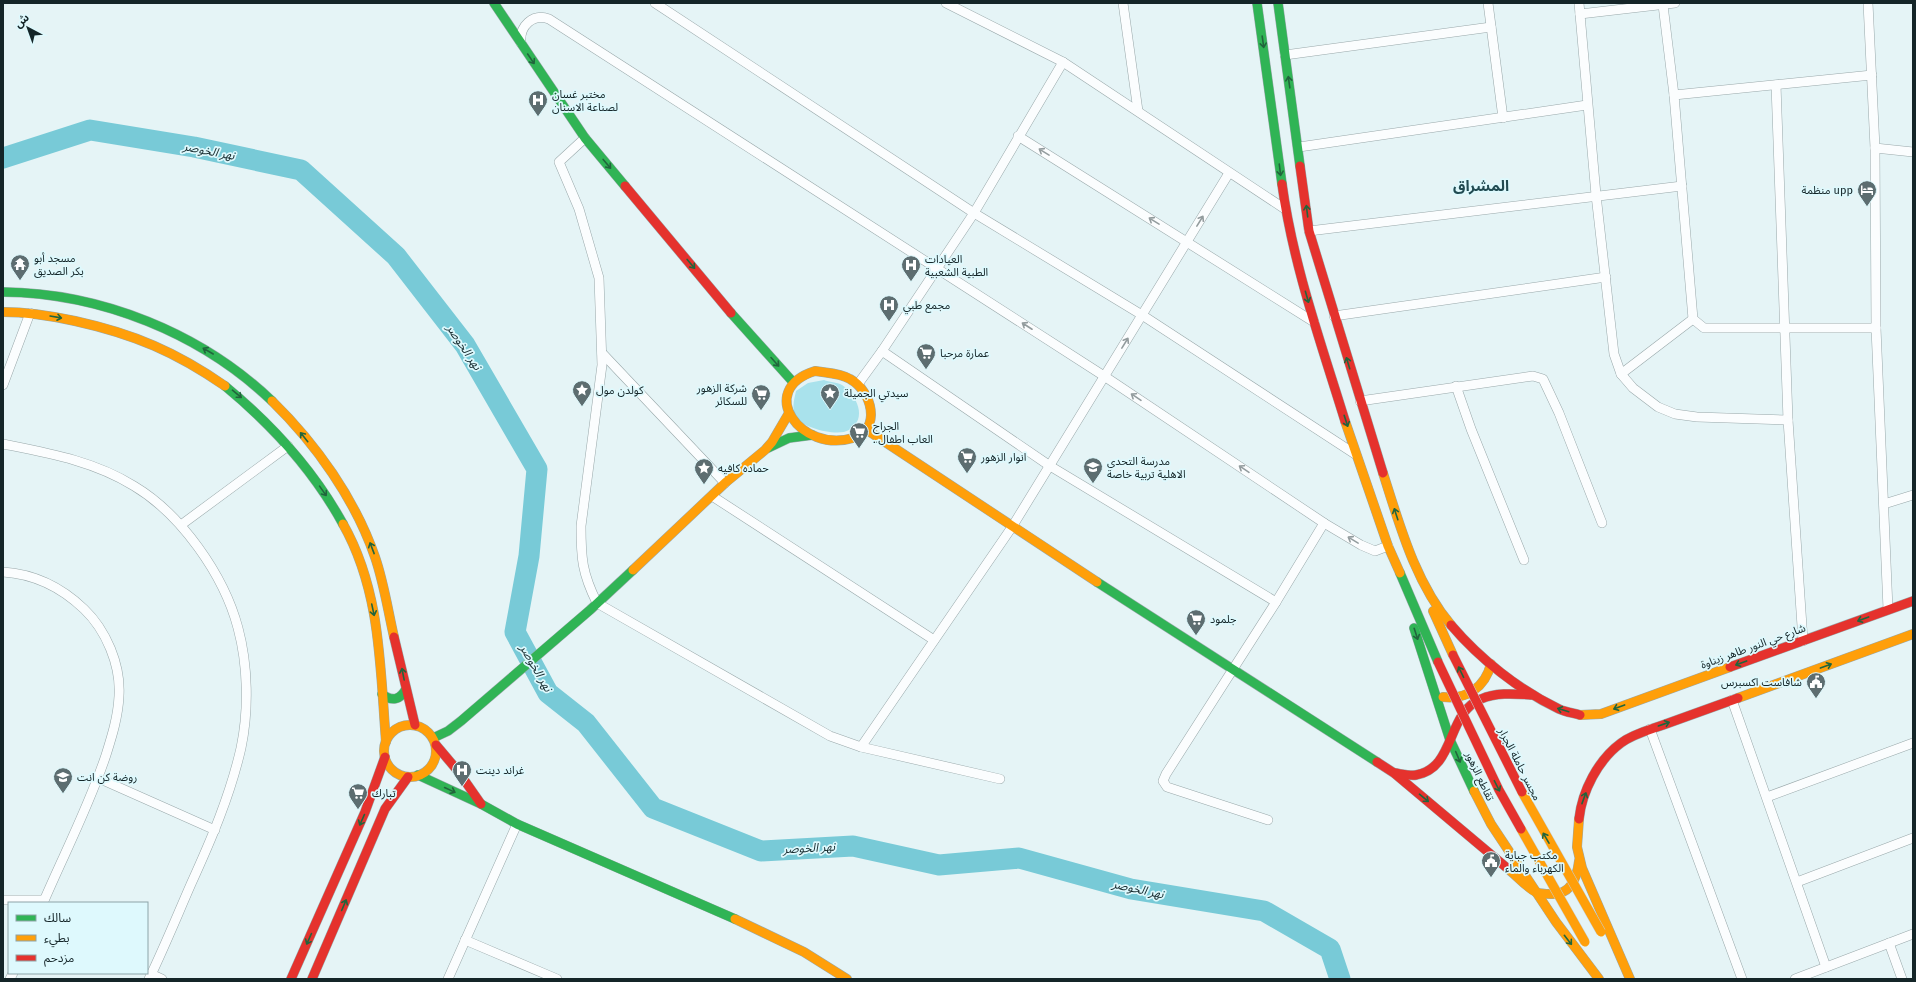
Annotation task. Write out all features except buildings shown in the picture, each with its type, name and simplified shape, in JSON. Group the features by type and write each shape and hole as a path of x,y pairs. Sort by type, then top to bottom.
{"main road":[{"path":"494,3 585,138 726,307 793,382"},
{"path":"1257,3 1284,209 1314,322 1356,455 1388,546 1438,662 1499,790 1605,979"},
{"path":"1278,3 1299,147 1309,231 1360,401 1408,551"},
{"path":"3,292 19,292 71,298 102,306 162,326 211,353 259,389 302,434 331,472 357,513 380,569 415,725"},
{"path":"3,312 30,313 115,329 154,343 178,355 224,384 246,402 288,446 311,474 330,503 354,546 366,575 375,620 386,742 385,757 365,812 291,979"},
{"path":"815,371 844,376 858,384 866,396 872,411 872,418 867,430 858,436 845,439 829,439 812,435 800,428 789,413 788,394 793,382 804,374 815,371"},
{"path":"434,741 462,721 590,610 725,483 765,450 772,442 789,413"},
{"path":"867,430 1012,527 1234,668 1394,773 1536,892 1556,895 1570,890 1579,874 1577,825 1581,804 1589,782 1603,761 1616,746 1627,739 1650,729 1913,634"},
{"path":"765,450 788,438 812,435"},
{"name":"مجسر حاملة الجرار","path":"1408,551 1453,655 1514,779 1600,932 1629,979"},
{"name":"شارع حي النور طاهر زيناوة","path":"1408,551 1441,613 1469,645 1491,664 1533,695 1560,710 1581,714 1601,714 1913,601"},
{"name":"تقاطع الزهور","path":"1392,557 1450,740 1477,799 1491,824 1556,922 1599,979"},
{"path":"1435,693 1449,699 1467,694 1487,678 1491,664"},
{"path":"382,694 385,697 394,700 402,696 406,689"},
{"path":"1394,773 1413,777 1431,770 1443,757 1456,724 1462,714 1472,704 1480,699 1501,694 1533,695"},
{"path":"386,742 389,735 401,727 415,725 422,728 458,771 481,804"},
{"path":"418,775 430,766 434,760 434,741"},
{"path":"385,757 394,771 400,775 418,775 481,804 517,824 773,936 804,952 847,979"},
{"path":"312,979 385,809 408,776"},
{"path":"1579,861 1629,979"},
{"path":"1556,922 1556,913 1570,898 1582,894 1593,895"}],"street":[{"path":"655,3 974,213 1142,315 1356,455"},
{"path":"946,3 1063,62 1284,209"},
{"path":"1123,3 1138,111"},
{"path":"1488,3 1504,118"},
{"path":"1579,3 1596,195 1614,354 1621,374 1633,388 1648,400 1675,414 1697,417 1788,420"},
{"path":"1580,14 1675,3"},
{"path":"1868,3 1875,148 1876,328 1888,609"},
{"path":"1663,5 1674,95 1693,319 1704,328 1876,328"},
{"path":"521,43 521,32 527,22 537,18 550,19 1104,376 1324,523 1361,545 1375,551 1388,546"},
{"path":"1286,55 1491,27"},
{"path":"858,384 938,269 974,213 1063,62"},
{"path":"1674,95 1872,75"},
{"path":"1776,85 1788,420 1803,641"},
{"path":"1299,147 1587,105"},
{"path":"1018,136 1188,241 1314,322"},
{"path":"585,138 559,162 579,209 599,278 602,365 581,526 581,561 584,574 597,603 830,736 860,747 1000,779"},
{"path":"1875,148 1913,152"},
{"path":"860,747 1012,527 1229,173"},
{"path":"1309,231 1596,195 1682,186"},
{"path":"1334,316 1606,277"},
{"path":"3,385 30,313"},
{"path":"1621,374 1693,319"},
{"path":"882,351 1050,466 1276,602"},
{"path":"602,353 725,483"},
{"path":"1360,401 1533,376 1543,379 1559,413 1602,523"},
{"path":"1456,386 1471,429 1524,560"},
{"path":"3,444 61,456 104,470 134,486 157,502 181,525 205,558 227,597 238,628 244,661 245,716 241,747 232,783 215,830 150,977 162,979"},
{"path":"181,525 288,446"},
{"path":"1884,504 1913,495"},
{"path":"712,496 934,640"},
{"path":"1268,820 1167,787 1163,781 1324,523"},
{"path":"3,572 19,573 46,582 70,596 91,616 106,640 116,667 120,695 116,723 98,778 43,902 3,900"},
{"path":"1732,700 1826,967"},
{"path":"1650,729 1742,979"},
{"path":"1767,797 1913,743"},
{"path":"98,778 215,830"},
{"path":"448,979 517,824"},
{"path":"1797,882 1913,838"},
{"path":"1795,979 1913,934"},
{"path":"465,940 557,979"},
{"path":"1889,943 1902,979"}],"shaded area":[{"path":"824,380 842,385 856,401 859,414 858,420 849,430 844,432 829,432 813,428 801,422 795,415 794,405 796,391 808,383"}],"waterway":[{"name":"نهر الخوصر","path":"3,158 90,130 194,147 301,170 396,256 465,345 537,469 529,556 515,632 548,693 586,723 653,808 761,851 853,846 939,865 1019,858 1131,889 1264,911 1330,949 1340,979"}],"traffic: fast":[{"path":"494,3 585,138 625,186"},
{"path":"1257,3 1282,184"},
{"path":"1278,3 1300,166"},
{"path":"3,292 40,294 76,300 112,309 148,321 182,337 214,355 244,377 272,401"},
{"path":"731,313 793,382"},
{"path":"225,386 259,416 290,449 319,485 343,524"},
{"path":"768,448 789,438 812,435"},
{"path":"433,738 448,731 461,721 590,610 633,570"},
{"path":"1400,573 1438,662"},
{"path":"1097,582 1377,762"},
{"path":"1414,628 1450,740 1474,791"},
{"path":"382,694 386,697 396,699 401,696 406,689"},
{"path":"418,775 481,804 517,824 735,919"}],"traffic: slow":[{"path":"3,312 58,317 96,326 135,338 189,363 225,386"},
{"path":"815,371 846,377 858,385 864,392 871,410 871,419 868,427 862,433 853,438 834,440 817,437 802,429 792,418 787,405 788,392 797,380 815,371"},
{"path":"272,401 304,435 319,454 357,514 375,557 394,637"},
{"path":"633,570 725,483 765,450 772,442 789,413"},
{"path":"1345,421 1388,546 1400,573"},
{"path":"867,430 1097,582"},
{"path":"1383,473 1402,533 1418,572 1438,608 1451,625"},
{"path":"343,524 356,550 372,603 380,658 386,742"},
{"path":"1433,611 1453,655"},
{"path":"1738,698 1913,634"},
{"path":"1443,697 1460,696 1474,690 1484,679 1491,664"},
{"path":"1580,715 1601,714 1730,667"},
{"path":"410,725 420,727 428,733 434,741 436,751 434,761 428,769 420,775 410,777 400,775 392,769 386,761 384,751 386,741 392,733 400,727 410,725"},
{"path":"1474,791 1491,824 1556,922 1599,979"},
{"path":"1522,792 1601,932"},
{"path":"1579,819 1577,847 1582,868 1630,979"},
{"path":"1521,829 1585,942"},
{"path":"1507,868 1532,890 1545,894 1558,894 1564,892 1572,884 1577,873 1579,861"},
{"path":"735,919 804,952 847,979"}],"traffic: jam":[{"path":"1300,166 1309,231 1383,473"},
{"path":"1282,184 1300,274 1345,421"},
{"path":"625,186 731,313"},
{"path":"1730,667 1913,601"},
{"path":"1451,625 1487,662 1529,693 1559,709 1580,715"},
{"path":"394,637 415,725"},
{"path":"1453,655 1522,792"},
{"path":"1438,662 1499,790 1521,829"},
{"path":"1395,773 1416,775 1429,770 1438,762 1445,752 1462,716 1470,706 1481,699 1500,694 1533,695"},
{"path":"1579,819 1584,798 1592,777 1605,758 1621,743 1641,732 1738,698"},
{"path":"436,745 458,771 481,804"},
{"path":"291,979 365,812 385,757"},
{"path":"1377,762 1394,773 1507,868"},
{"path":"312,979 385,809 408,777"}],"place":[{"name":"مختبر غسان لصناعة الاسنان","path":"538,117"},
{"name":"منظمة upp","path":"1867,207"},
{"name":"مسجد أبو بكر الصديق","path":"20,281"},
{"name":"العيادات الطبية الشعبية","path":"911,282"},
{"name":"مجمع طبي","path":"889,322"},
{"name":"عمارة مرحبا","path":"926,370"},
{"name":"كولدن مول","path":"582,407"},
{"name":"سيدتي الجميلة","path":"830,410"},
{"name":"شركة الزهور للسكائر","path":"761,411"},
{"name":"الجراح ..العاب اطفال","path":"859,449"},
{"name":"انوار الزهور","path":"967,474"},
{"name":"مدرسة التحدي الاهلية تربية خاصة","path":"1093,484"},
{"name":"حماده كافيه","path":"704,485"},
{"name":"جلمود","path":"1196,636"},
{"name":"شافاست اكسبرس","path":"1816,699"},
{"name":"غراند دينت","path":"462,787"},
{"name":"روضة كن انت","path":"63,794"},
{"name":"تبارك","path":"358,810"},
{"name":"مكتب جباية الكهرباء والماء","path":"1491,878"}],"district":[{"name":"المشراق","path":"1481,186"}]}
